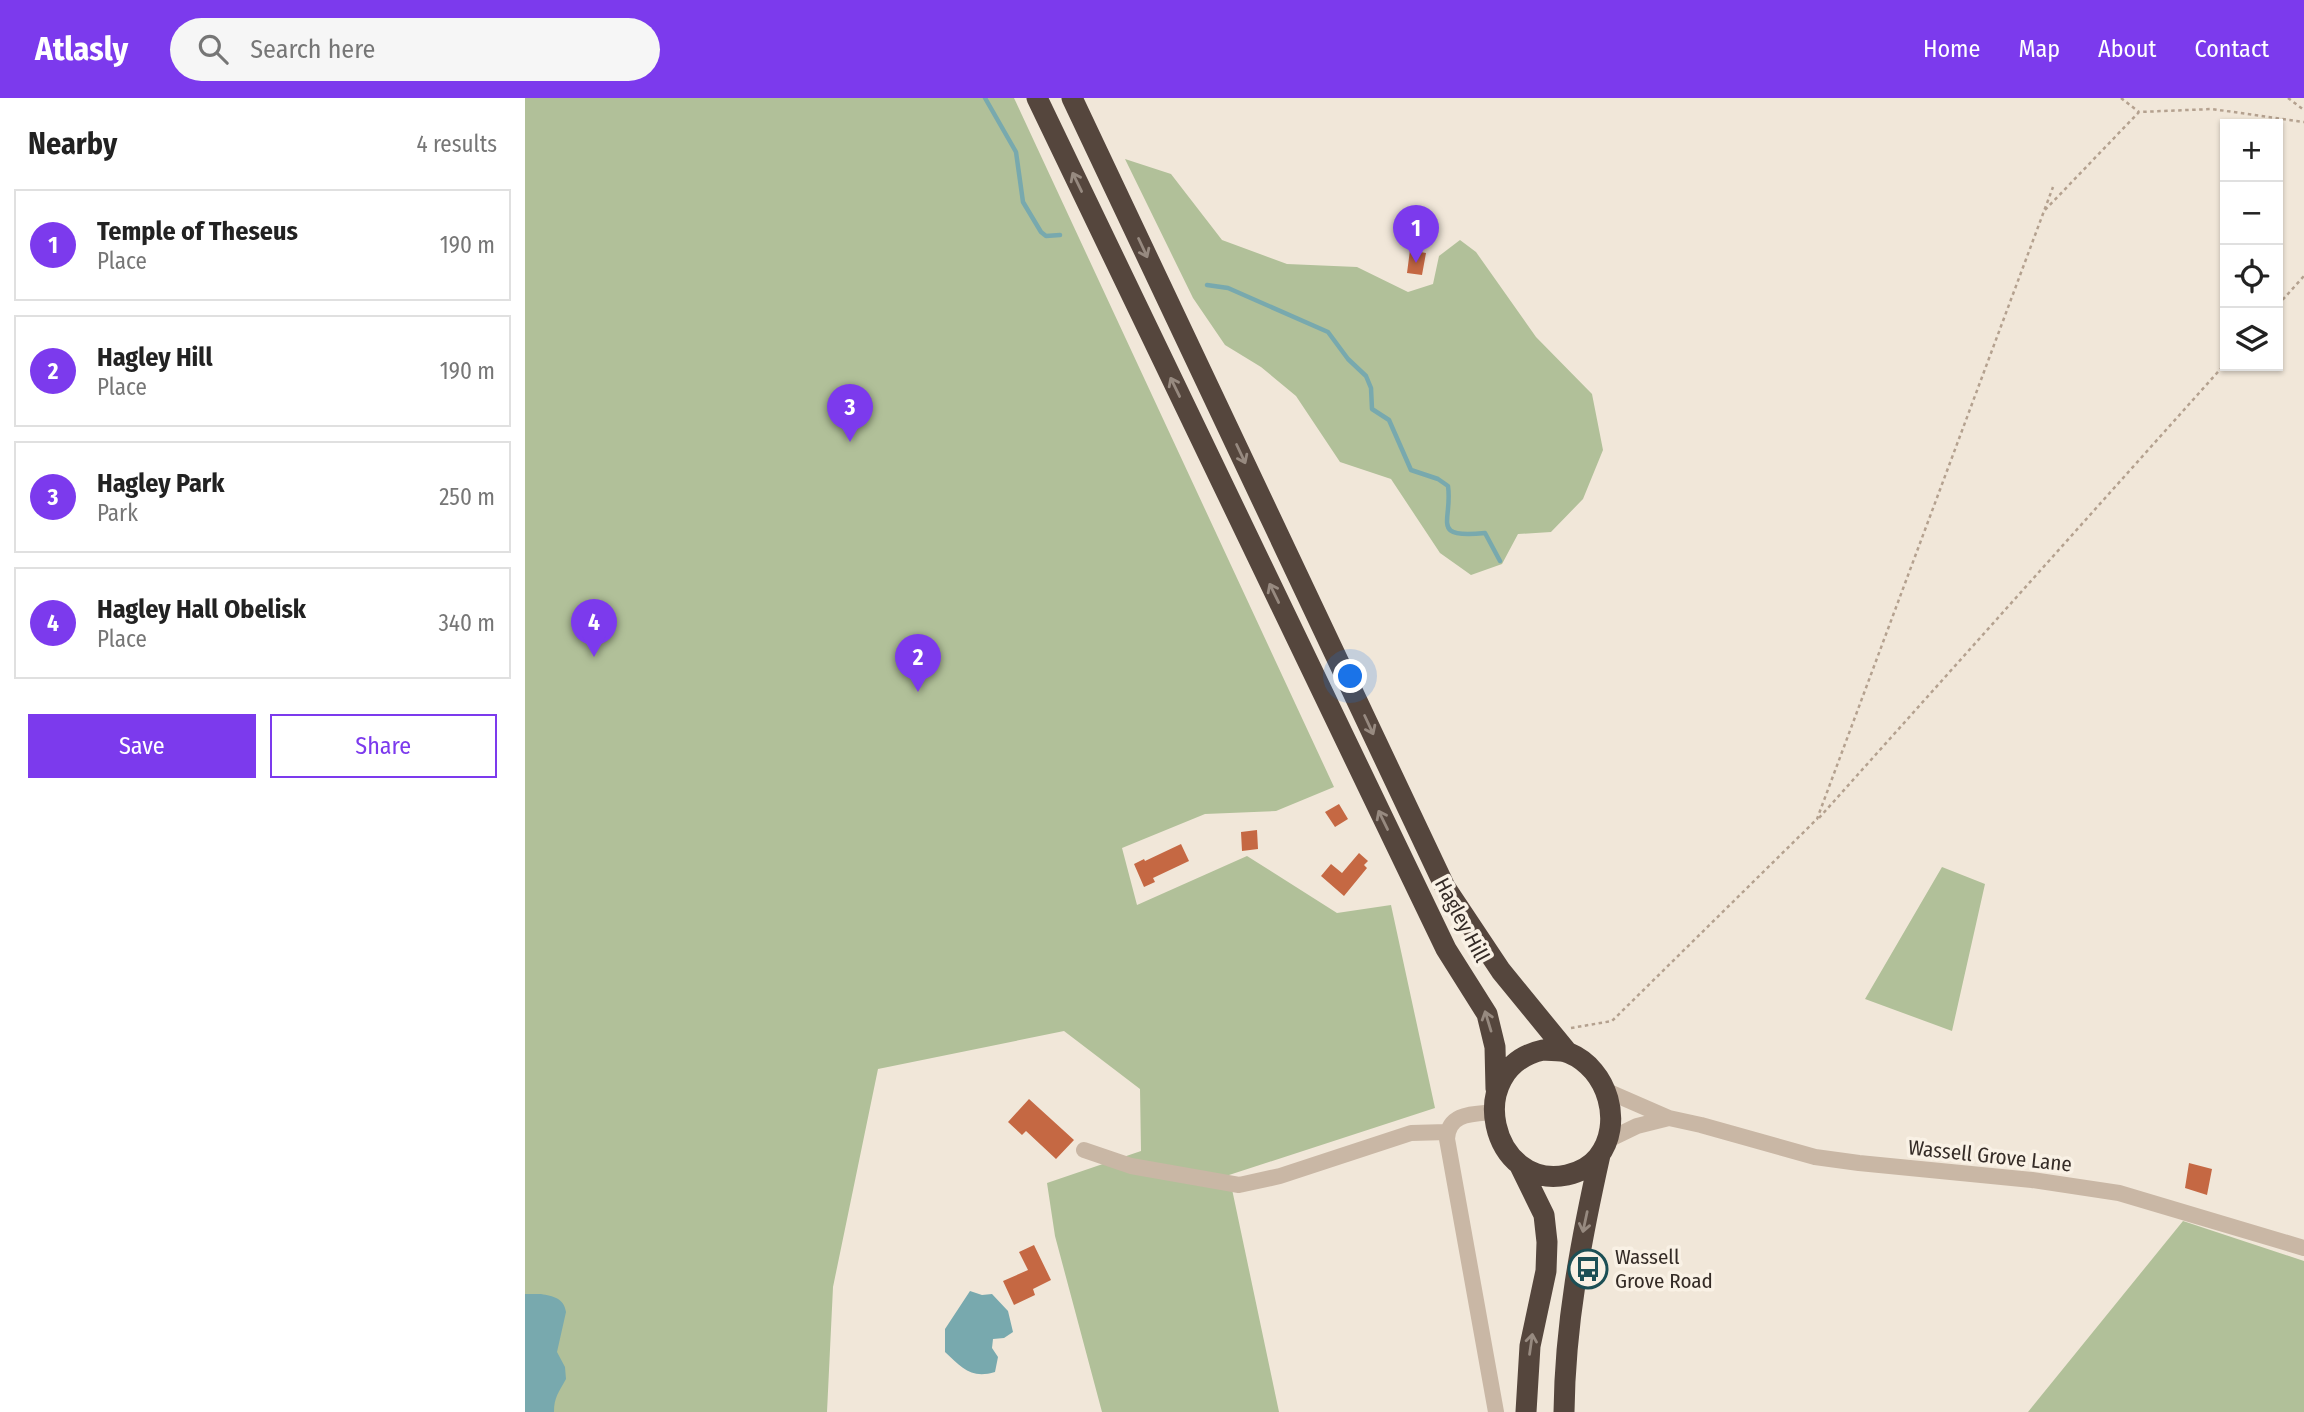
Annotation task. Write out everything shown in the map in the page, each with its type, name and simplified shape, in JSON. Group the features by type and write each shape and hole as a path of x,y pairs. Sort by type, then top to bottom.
{"highway":[{"name":"Hagley Hill","path":"1037,98 1445,949 1487,1014 1495,1047 1496,1089"},
{"name":"Hagley Hill","path":"1072,98 1445,887 1501,971 1568,1053"},
{"path":"1526,1412 1530,1346 1546,1271 1547,1242 1544,1215 1520,1166 1508,1153 1496,1129 1496,1089 1514,1062 1527,1054 1543,1050 1568,1053 1589,1066 1607,1091 1610,1127 1578,1254 1565,1350 1563,1412"},
{"path":"1520,1166 1546,1178 1559,1176 1589,1167 1604,1147"}],"street":[{"name":"Wassell Grove Lane","path":"1607,1091 1669,1118 1815,1157 2032,1180 2119,1193 2304,1248"},
{"path":"1495,1112 1460,1117 1447,1132 1447,1139 1496,1412"},
{"name":"Wassell Grove Lane","path":"1604,1147 1637,1126 1669,1118"},
{"path":"1084,1150 1132,1166 1239,1185 1280,1176 1411,1133 1447,1132"}],"path":[{"path":"2121,98 2139,111 2212,109 2304,122"},
{"path":"2288,98 2304,110"},
{"path":"2043,213 2139,111"},
{"path":"1817,819 2053,187"},
{"path":"2283,299 2304,276"},
{"path":"1551,1031 1612,1021 1817,819 2220,370"}],"green space":[{"path":"525,98 1014,98 1334,787 1276,811 1205,814 1122,848 1137,905 1247,856 1337,913 1391,905 1435,1108 1229,1175 1279,1412 1102,1412 1055,1236 1047,1183 1141,1151 1140,1089 1064,1031 878,1069 833,1287 827,1412 525,1412"},
{"path":"1125,159 1171,174 1222,240 1287,264 1357,267 1408,292 1433,284 1439,256 1460,240 1476,252 1536,337 1592,394 1603,450 1583,499 1551,532 1518,534 1502,564 1471,575 1440,553 1391,479 1340,462 1296,396 1261,367 1225,345 1193,298"},
{"path":"1942,867 1985,884 1952,1031 1865,999"},
{"path":"2183,1221 2304,1261 2304,1412 2028,1412"}],"water":[{"path":"970,1291 982,1295 992,1294 1008,1311 1013,1332 1004,1338 993,1339 992,1348 998,1357 995,1372 979,1374 967,1371 945,1352 945,1329"},
{"path":"525,1294 557,1298 565,1307 557,1352 565,1367 566,1379 556,1398 554,1412 525,1412"}],"building":[{"path":"1410,250 1426,253 1422,275 1407,273"},
{"path":"1339,804 1348,819 1335,827 1325,812"},
{"path":"1257,830 1258,849 1242,851 1241,832"},
{"path":"1181,844 1189,861 1153,878 1155,882 1144,887 1134,864"},
{"path":"1359,853 1368,861 1364,865 1367,868 1344,896 1321,876 1331,864 1342,873"},
{"path":"1029,1099 1074,1140 1056,1159 1026,1131 1022,1135 1008,1122"},
{"path":"2189,1163 2212,1169 2207,1195 2185,1188"},
{"path":"1034,1245 1051,1280 1033,1289 1035,1295 1014,1305 1003,1281 1028,1270 1019,1252"}],"waterway":[{"path":"985,98 1016,152 1023,202 1041,232 1046,236 1060,235"},
{"path":"1207,285 1228,288 1328,332 1348,359 1366,376 1371,388 1372,409 1389,420 1411,470 1438,479 1448,486 1447,525 1450,530 1456,533 1485,533 1500,561"}],"place":[{"name":"Temple of Theseus","path":"1416,263"},
{"name":"Hagley Park","path":"850,442"},
{"name":"Hagley Hall Obelisk","path":"594,657"},
{"name":"Hagley Hill","path":"918,692"},
{"name":"Wassell Grove Road","path":"1588,1269"}]}
